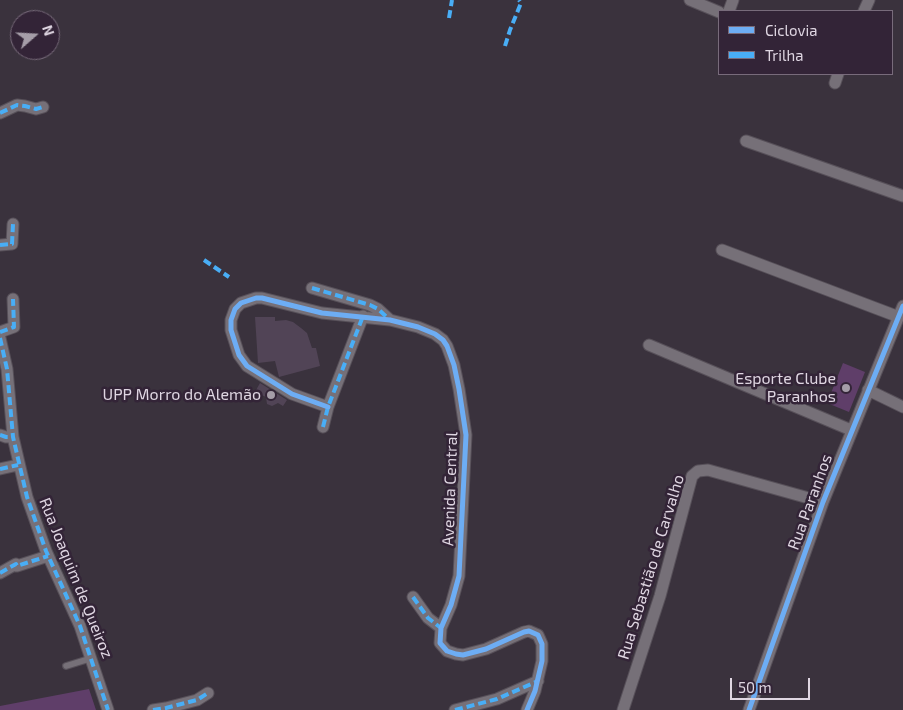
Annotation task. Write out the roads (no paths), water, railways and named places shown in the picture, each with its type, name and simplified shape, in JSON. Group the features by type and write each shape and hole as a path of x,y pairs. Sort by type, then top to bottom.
{"street":[{"path":"690,0 718,12"},
{"path":"0,113 17,105 36,109 43,108"},
{"path":"746,141 903,196"},
{"path":"0,245 12,244 13,224"},
{"path":"722,250 899,317"},
{"path":"312,288 370,305 390,320"},
{"name":"Avenida Central","path":"328,407 292,394 247,366 238,355 231,330 231,320 235,308 246,301 262,298 322,312 390,320 418,327 443,340 447,346 454,365 466,435 458,576 451,605 441,628"},
{"path":"0,332 14,328 14,299"},
{"name":"Rua Paranhos","path":"749,710 823,502 903,306"},
{"path":"323,427 328,407 363,316"},
{"name":"Rua Joaquim de Queiroz","path":"0,338 7,369 13,437 18,465 35,521 48,556 80,626 108,710"},
{"path":"648,345 851,430"},
{"path":"868,390 903,407"},
{"path":"0,435 6,438 13,437"},
{"path":"0,469 18,465"},
{"name":"Rua Sebastião de Carvalho","path":"622,710 660,596 692,476 698,472 708,470 823,502"},
{"path":"0,573 16,564 17,566 48,556"},
{"path":"413,597 428,618 441,628 440,643 444,649 456,654 464,655 486,649 524,632 532,632 538,635 542,644 542,661 538,681 527,710"},
{"path":"455,710 497,699 538,681"},
{"path":"153,710 197,700 208,693"}],"lane":[{"path":"66,666 92,658"}],"place":[{"name":"Esporte Clube Paranhos","path":"846,388"},
{"name":"UPP Morro do Alemão","path":"271,395"}]}
